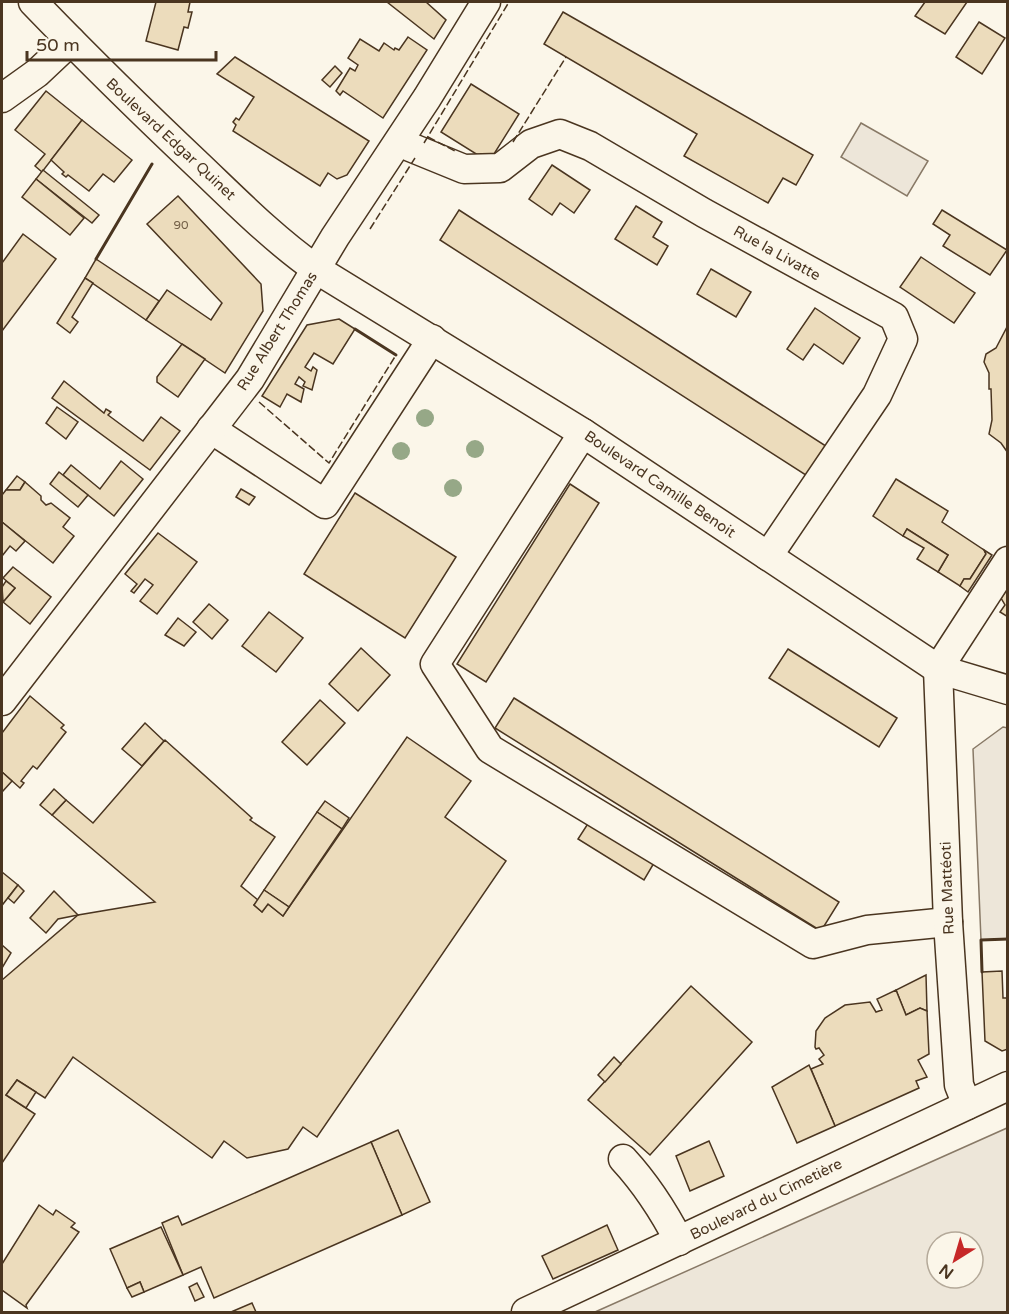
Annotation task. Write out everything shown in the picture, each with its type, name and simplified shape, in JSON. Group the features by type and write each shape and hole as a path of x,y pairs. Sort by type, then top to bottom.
{"street":[{"name":"Boulevard Edgar Quinet","path":"33,2 112,84 287,248 316,269"},
{"name":"Rue Albert Thomas","path":"2,701 250,379 316,269 440,79 486,2"},
{"path":"2,98 37,73 70,40"},
{"name":"Rue la Livatte","path":"410,147 464,169 500,168 531,144 560,134 590,146 704,213 894,317 903,339 877,395 768,556"},
{"name":"Boulevard Camille Benoit","path":"316,269 583,433 938,669 1008,690"},
{"path":"211,429 325,504 432,339"},
{"path":"583,433 435,664 490,749 813,944 867,930 948,922"},
{"path":"938,669 1008,561"},
{"name":"Rue Mattéoti","path":"938,669 948,922 959,1085 967,1105"},
{"name":"Boulevard du Cimetière","path":"526,1312 1008,1086"},
{"path":"622,1159 642,1179 663,1209 679,1241"}],"shaded area":[{"path":"861,123 928,161 907,196 841,157"},
{"path":"1003,727 1008,728 1007,939 981,940 973,749"},
{"path":"1007,1128 1007,1312 595,1312"}],"building":[{"path":"156,2 190,2 188,12 192,12 188,28 184,27 178,50 146,41"},
{"path":"387,2 426,2 446,20 434,39"},
{"path":"925,2 967,2 945,34 915,16"},
{"path":"563,12 813,155 796,185 783,178 768,203 684,156 697,134 544,44"},
{"path":"979,22 1005,38 982,74 956,57"},
{"path":"408,37 427,50 383,118 343,91 340,95 336,91 350,68 355,71 358,65 348,58 360,39 379,51 384,43 394,50 395,48 399,50"},
{"path":"235,57 369,141 347,175 337,179 328,173 320,186 233,131 236,125 233,122 236,118 239,120 254,97 217,74"},
{"path":"335,66 342,73 330,87 322,80"},
{"path":"471,84 519,114 489,162 441,132"},
{"path":"46,91 82,120 42,172 35,166 45,154 15,130"},
{"path":"82,120 132,160 114,182 103,174 89,191 68,175 66,177 62,174 64,172 51,160"},
{"path":"552,165 590,190 574,213 560,203 552,215 529,199"},
{"path":"43,170 99,215 92,223 36,179"},
{"path":"36,179 84,218 70,235 22,197"},
{"path":"178,196 261,284 263,311 225,373 146,320 167,290 211,320 222,303 147,224"},
{"path":"636,206 662,222 653,237 668,246 657,265 615,239"},
{"path":"459,210 832,450 812,479 440,240"},
{"path":"942,210 1007,250 990,275 943,246 950,235 933,224"},
{"path":"23,234 56,259 2,331 2,263"},
{"path":"921,257 975,293 954,323 900,287"},
{"path":"96,259 159,301 146,320 85,278"},
{"path":"711,269 751,292 736,317 697,294"},
{"path":"85,278 93,283 72,317 78,322 70,333 57,323"},
{"path":"815,308 860,338 843,364 814,344 803,360 787,349"},
{"path":"339,319 355,329 333,364 314,353 305,367 311,371 313,367 317,370 312,390 303,386 305,382 299,377 295,384 304,389 301,402 287,394 280,407 262,396 307,325"},
{"path":"1008,326 1008,453 1001,443 989,434 992,420 991,389 989,389 989,373 984,362 986,354 996,348"},
{"path":"182,344 205,359 178,397 157,382 157,377"},
{"path":"64,381 104,413 106,409 111,412 108,415 143,441 161,417 180,431 150,470 52,398"},
{"path":"57,407 78,422 66,439 46,423"},
{"path":"121,461 143,479 114,516 63,475 71,465 100,489"},
{"path":"59,472 88,495 78,507 50,484"},
{"path":"17,476 25,482 20,490 6,490"},
{"path":"896,479 948,511 942,522 984,550 986,554 970,579 964,579 960,586 938,572 948,555 907,529 903,536 873,516"},
{"path":"25,482 41,496 41,500 46,505 51,503 70,518 63,527 74,536 53,563 2,522 2,495 6,490 20,490"},
{"path":"570,484 599,503 486,682 457,664"},
{"path":"241,489 255,497 249,505 236,497"},
{"path":"355,493 456,557 405,638 304,574"},
{"path":"2,522 25,541 16,551 10,546 2,556"},
{"path":"907,529 948,555 938,572 917,559 924,548 903,536"},
{"path":"158,533 197,562 157,614 140,601 153,585 145,579 134,593 131,591 137,584 125,574"},
{"path":"984,550 992,555 968,592 960,586 964,579 970,579 986,554"},
{"path":"13,567 51,597 30,624 3,602 15,588 3,578"},
{"path":"6,581 15,588 3,602 2,587"},
{"path":"1008,588 1008,617 1000,612 1005,605 1001,598"},
{"path":"209,604 228,620 212,639 193,622"},
{"path":"269,612 303,638 276,672 242,646"},
{"path":"178,618 196,632 184,646 165,635"},
{"path":"361,648 390,675 358,711 329,684"},
{"path":"788,649 897,718 879,747 769,678"},
{"path":"30,696 64,725 61,728 66,732 37,769 33,766 21,781 24,783 20,788 2,772 2,733"},
{"path":"514,698 839,902 821,931 495,728"},
{"path":"320,700 345,723 307,765 282,742"},
{"path":"145,723 164,741 142,766 122,749"},
{"path":"407,737 471,781 445,817 506,861 317,1137 303,1127 288,1149 247,1158 224,1141 212,1158 73,1057 45,1098 17,1080 6,1095 35,1114 2,1163 2,980 78,915 155,902 52,815 66,800 93,823 165,740 252,818 250,820 275,837 241,886 258,900 254,905 262,912 268,904 283,916"},
{"path":"2,772 12,781 2,792"},
{"path":"54,789 66,800 52,815 40,805"},
{"path":"325,801 349,818 342,829 317,812"},
{"path":"317,812 342,829 289,907 264,890"},
{"path":"589,822 654,863 644,880 578,839"},
{"path":"2,872 18,885 3,904 2,903"},
{"path":"18,885 24,891 14,903 8,898"},
{"path":"264,890 289,907 283,916 268,904 262,912 254,905"},
{"path":"54,891 78,915 58,919 46,933 30,918"},
{"path":"2,945 11,953 2,968"},
{"path":"1002,971 1003,998 1008,998 1008,1049 1002,1051 985,1041 982,972"},
{"path":"926,975 927,1011 920,1008 906,1015 896,990"},
{"path":"691,986 752,1042 650,1155 588,1100"},
{"path":"896,990 906,1015 920,1008 927,1011 929,1054 918,1060 927,1077 916,1081 919,1088 835,1126 811,1069 823,1064 819,1059 824,1055 819,1048 815,1047 816,1031 825,1018 845,1005 870,1002 876,1012 882,1010 877,999"},
{"path":"614,1057 621,1064 605,1082 598,1075"},
{"path":"809,1065 835,1126 797,1143 772,1087"},
{"path":"17,1080 36,1092 26,1108 6,1095"},
{"path":"398,1130 430,1202 402,1215 371,1142"},
{"path":"709,1141 724,1176 690,1191 676,1156"},
{"path":"371,1142 402,1215 214,1298 201,1267 183,1275 162,1223 178,1216 182,1225"},
{"path":"39,1205 53,1215 56,1210 75,1223 71,1227 79,1232 26,1305 27,1308 2,1290 2,1264"},
{"path":"607,1225 618,1250 553,1279 542,1256"},
{"path":"161,1227 183,1275 144,1292 140,1282 127,1288 110,1249"},
{"path":"140,1282 144,1292 132,1297 127,1288"},
{"path":"197,1283 204,1297 195,1301 189,1287"},
{"path":"252,1303 256,1312 231,1312"}],"fence":[{"path":"424,143 509,2"},
{"path":"513,142 566,57"},
{"path":"428,137 455,151"},
{"path":"370,229 415,158"},
{"path":"259,402 329,463 396,355"}],"wall":[{"path":"96,259 152,164"},
{"path":"355,329 396,355"},
{"path":"982,972 981,940 1008,939"}]}
